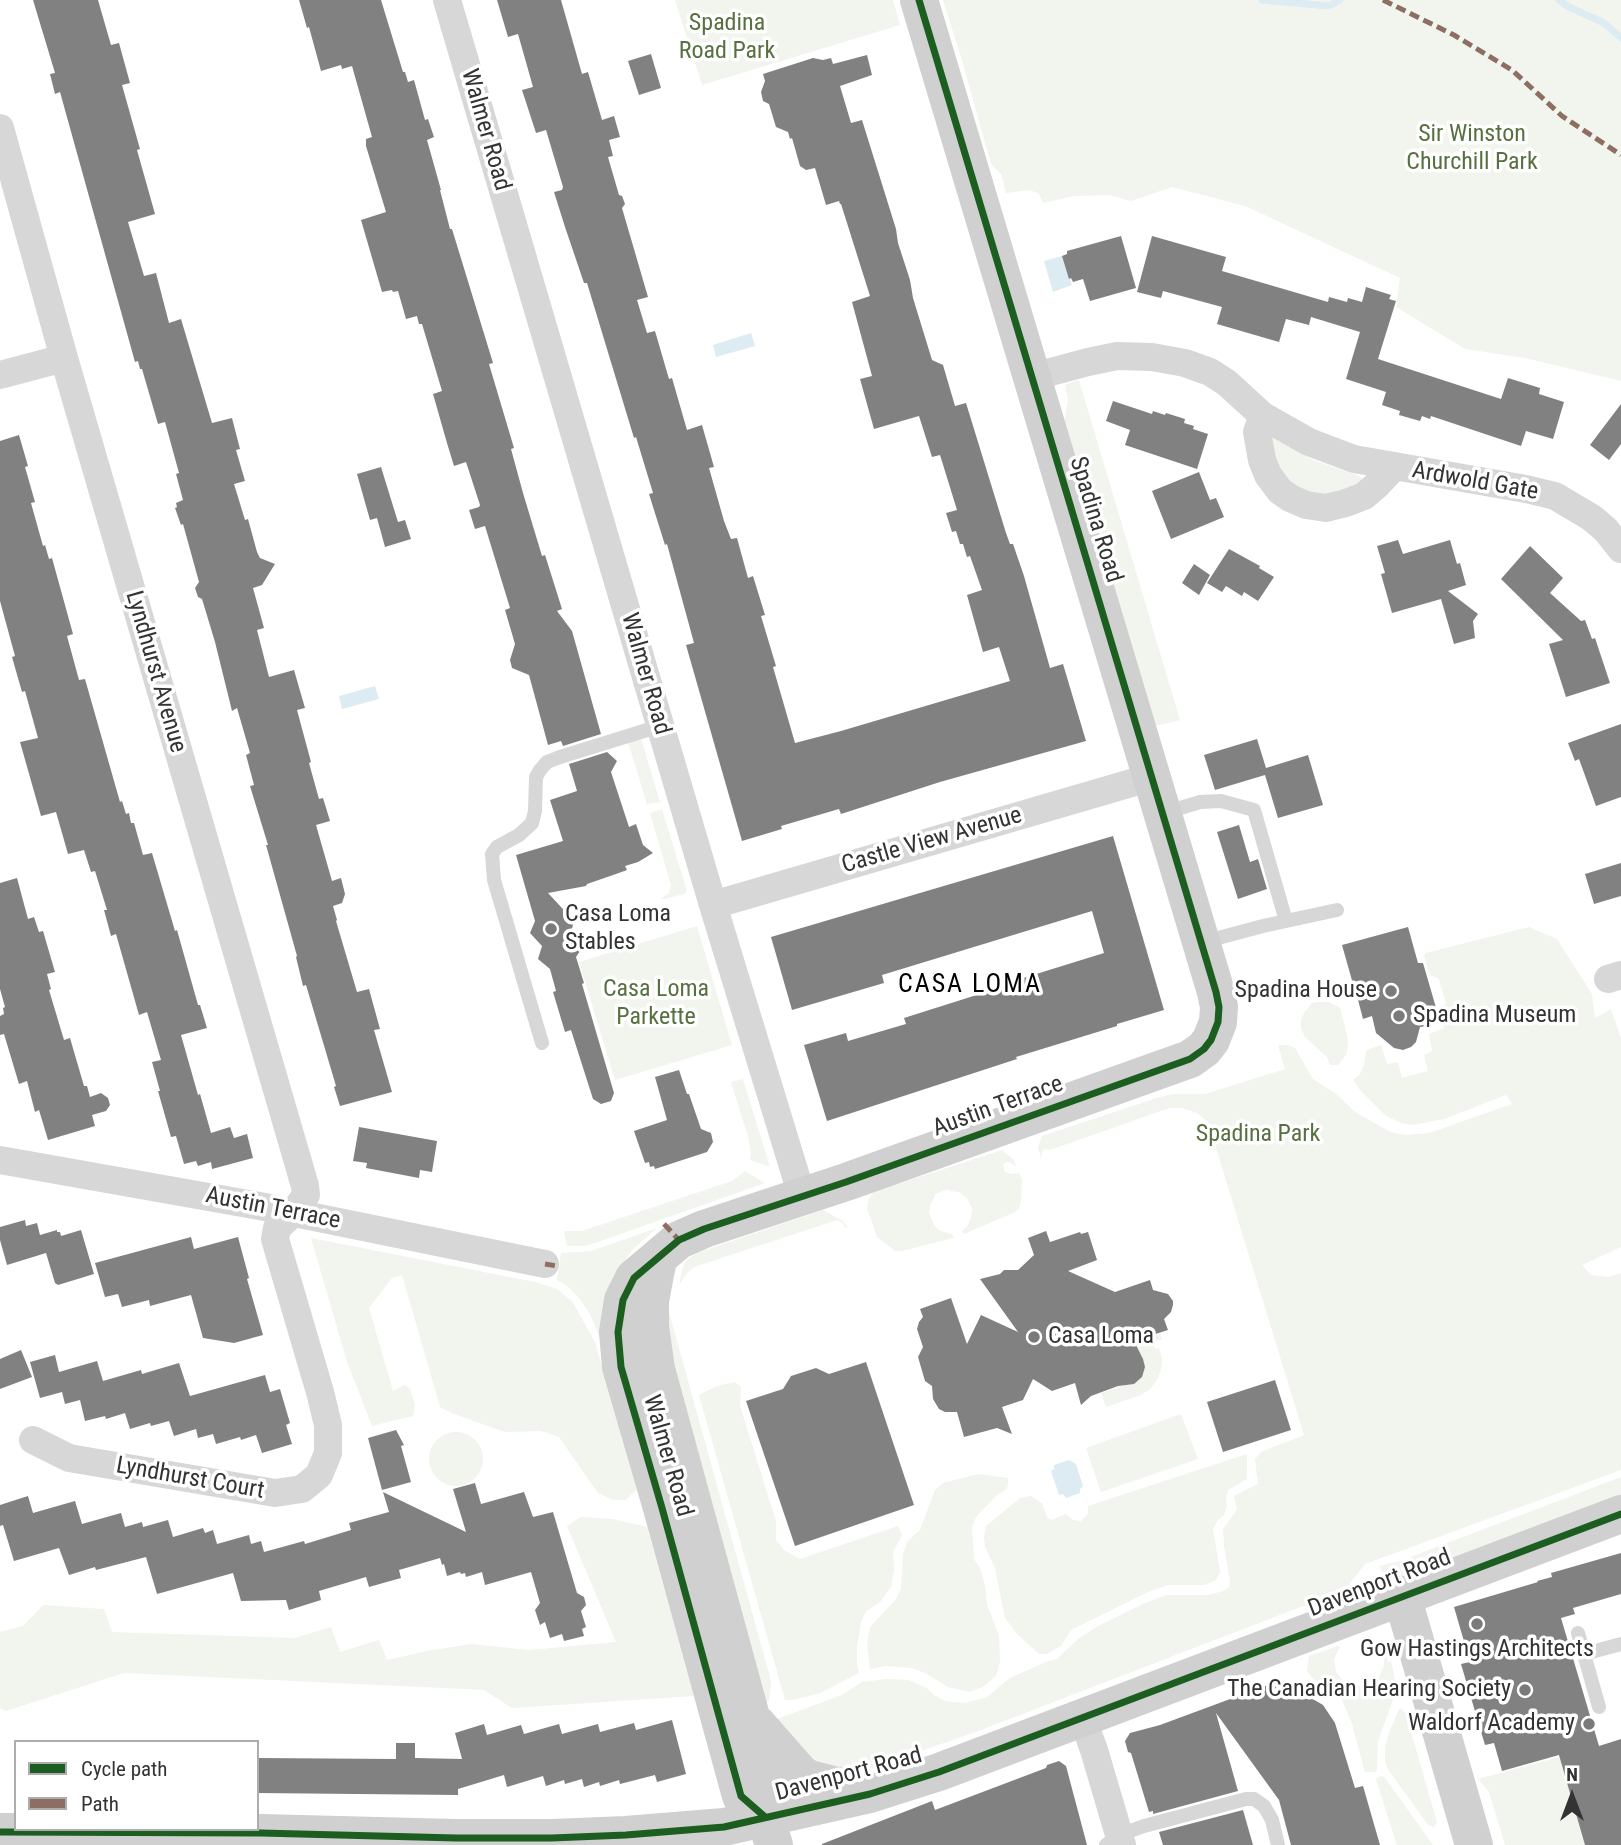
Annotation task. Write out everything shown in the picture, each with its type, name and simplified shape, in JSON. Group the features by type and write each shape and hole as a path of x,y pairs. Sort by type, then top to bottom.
{"street":[{"name":"Walmer Road","path":"447,0 713,905 802,1196 679,1240 634,1278 623,1300 618,1332 621,1367 741,1796 769,1831"},
{"name":"Spadina Road","path":"919,0 1216,992 1218,1022 1204,1049"},
{"name":"Lyndhurst Avenue","path":"0,128 64,358 305,1186 306,1195 294,1212"},
{"name":"Ardwold Gate","path":"1032,377 1117,356 1152,356 1185,363 1210,372 1227,383 1263,416 1309,442 1354,458 1394,467 1555,496 1592,518 1621,549"},
{"path":"0,375 64,358"},
{"name":"Ardwold Gate","path":"1263,416 1258,432 1262,460 1268,475 1280,491 1306,505 1326,508 1364,496 1394,467"},
{"name":"Castle View Avenue","path":"713,905 1152,777"},
{"name":"Austin Terrace","path":"802,1196 1190,1059 1204,1049"},
{"name":"Austin Terrace","path":"0,1160 294,1212 545,1264"},
{"name":"Lyndhurst Court","path":"33,1440 69,1458 265,1492 302,1489 319,1475 328,1453 328,1425 275,1239 277,1228 294,1212"},
{"name":"Walmer Road","path":"658,1258 650,1301 650,1327 656,1369 771,1790 769,1831"},
{"name":"Davenport Road","path":"0,1832 261,1839 552,1838 724,1827 769,1831 939,1772 1621,1514"},
{"path":"1402,1596 1474,1845"},
{"path":"1082,1717 1094,1750 1116,1842"},
{"path":"751,1718 800,1773 809,1779 870,1794"}],"lane":[{"path":"542,1043 494,880 492,854 497,847 519,835 532,823 536,778 547,762 660,726"},
{"path":"1163,813 1200,802 1221,801 1254,810 1286,921"},
{"path":"1201,943 1263,926 1337,911"},
{"path":"1578,1633 1600,1707"},
{"path":"1584,1654 1621,1644"},
{"path":"1116,1842 1144,1826 1246,1799 1264,1806 1272,1820 1278,1845"}],"green space":[{"name":"Spadina Road Park","path":"675,0 893,0 900,25 702,85"},
{"name":"Sir Winston Churchill Park","path":"943,0 1621,0 1621,381 1525,358 1465,349 1396,307 1400,278 1245,206 1172,187 1131,201 1109,195 1074,196 1043,203 1039,194 1030,190 1006,193 1001,174 991,164"},
{"path":"1079,380 1180,720 1155,726 1064,423 1068,400 1065,385"},
{"path":"1272,436 1313,460 1357,475 1362,480 1346,491 1319,496 1291,486 1273,466"},
{"path":"641,738 660,802 647,804 628,742"},
{"path":"662,809 687,891 665,899 661,899 669,893 671,885 650,813"},
{"name":"Casa Loma Parkette","path":"697,926 732,1045 615,1080 579,962"},
{"name":"Spadina Park","path":"1529,927 1557,939 1592,994 1595,1018 1611,1009 1621,1038 1621,1247 1582,1265 1591,1275 1608,1277 1621,1273 1621,1470 1365,1564 1347,1587 1337,1593 973,1733 866,1770 848,1773 818,1767 777,1719 842,1695 862,1682 885,1679 909,1680 945,1701 965,1703 987,1697 1010,1678 1057,1659 1078,1639 1098,1626 1143,1604 1166,1595 1208,1595 1229,1587 1223,1529 1237,1510 1234,1496 1258,1484 1255,1459 1261,1452 1304,1435 1208,1122 1197,1113 1183,1108 1169,1108 1050,1150 1045,1149 1041,1159 1038,1147 1042,1136 1160,1097 1172,1094 1205,1094 1285,1069 1278,1045 1295,1048 1313,1079 1336,1094 1355,1112 1390,1132 1406,1135 1429,1133 1512,1104 1506,1095 1444,1119 1413,1125 1386,1116 1353,1080 1364,1065 1366,1050 1381,1045 1387,1064 1398,1062 1402,1078 1428,1071 1424,1055 1432,1051 1429,1034 1444,1028 1438,1007 1446,1004 1439,979 1430,975 1424,956 1426,953"},
{"path":"1329,1002 1340,1008 1348,1045 1346,1055 1338,1065 1330,1065 1327,1057 1305,1037 1301,1029 1304,1013 1312,1003"},
{"path":"743,1079 770,1167 750,1160 748,1137 731,1082"},
{"path":"1002,1150 1013,1159 1017,1167 1006,1162 1003,1165 1005,1172 1019,1173 1022,1179 1019,1209 964,1234 962,1231 968,1225 972,1208 967,1198 949,1189 935,1194 929,1213 940,1231 952,1234 954,1238 895,1251 877,1237 867,1208 873,1192"},
{"path":"745,1171 765,1183 598,1242 585,1246 567,1246 564,1231 582,1231 732,1181"},
{"path":"823,1210 843,1221 847,1227 837,1220 694,1267 679,1285 683,1266 697,1253"},
{"path":"657,1228 632,1250 624,1262 600,1338 580,1299 557,1280 561,1253 591,1251"},
{"path":"311,1238 535,1282 557,1289 572,1301 595,1342 637,1490 625,1500 613,1500 598,1493 559,1437 541,1431 505,1432 440,1407 402,1275 392,1278 369,1308 393,1391 405,1385 410,1389 415,1405 413,1416 372,1426 347,1362"},
{"path":"677,1266 670,1289 669,1312 770,1677 769,1701 764,1703 671,1375 662,1281"},
{"path":"1160,1334 1162,1339 1153,1342 1155,1349 1159,1348 1162,1359 1157,1380 1141,1395 1106,1407 1101,1393 1129,1383 1121,1346"},
{"path":"735,1382 741,1387 740,1406 776,1521 776,1540 784,1550 800,1559 898,1526 902,1535 893,1552 891,1587 880,1602 866,1611 861,1622 857,1647 859,1673 820,1693 793,1700 785,1700 699,1395 717,1386"},
{"path":"1181,1414 1198,1459 1101,1492 1086,1448"},
{"path":"461,1432 471,1436 479,1444 483,1459 479,1474 471,1482 451,1486 441,1482 433,1474 429,1454 433,1444 441,1436"},
{"path":"1247,1454 1247,1479 1228,1490 1224,1515 1213,1529 1220,1572 1216,1580 1204,1585 1168,1585 1148,1592 1071,1630 1061,1646 1047,1654 1039,1654 1017,1634 1005,1618 995,1568 985,1547 984,1536 986,1526 1020,1498 1031,1496 1042,1503 1047,1517 1051,1520 1066,1514 1073,1520 1081,1521 1088,1514 1088,1506"},
{"path":"978,1474 1008,1478 1007,1489 997,1495 976,1517 972,1527 974,1559 980,1568 987,1604 999,1636 1000,1662 996,1676 983,1687 970,1692 948,1687 912,1668 886,1666 870,1669 867,1644 870,1627 896,1599 901,1588 903,1554 907,1542 920,1530 935,1490 943,1483"},
{"path":"1621,1477 1621,1495 1387,1582 1379,1566 1400,1561"},
{"path":"581,1517 613,1519 647,1527 694,1696 512,1708 484,1690 124,1673 6,1711 0,1708 0,1632 23,1626 43,1605 104,1609 112,1632 295,1638 331,1627 340,1652 379,1640 387,1660 471,1644 529,1650 616,1642 567,1526"},
{"path":"1340,1647 1334,1661 1336,1672 1344,1682 1353,1686 1369,1685 1378,1680 1384,1666 1384,1656 1387,1655 1388,1662 1391,1661 1397,1689 1378,1741 1375,1772 1365,1772 1352,1724 1342,1700 1329,1687 1314,1680 1307,1671 1309,1656"},
{"path":"1399,1709 1406,1714 1437,1823 1434,1827 1428,1825 1387,1768 1385,1747"},
{"path":"1566,1755 1563,1767 1585,1845 1505,1845 1489,1792 1478,1779"},
{"path":"1381,1776 1433,1845 1397,1845 1376,1779"}],"shaded area":[{"path":"1062,256 1072,285 1053,292 1044,261"},
{"path":"751,333 755,346 716,357 713,345"},
{"path":"375,686 379,699 342,709 339,696"},
{"path":"1069,1460 1076,1464 1083,1486 1080,1493 1066,1498 1063,1494 1059,1495 1051,1471 1054,1465"}],"building":[{"path":"33,0 98,0 111,45 119,43 130,83 122,85 155,214 128,222 144,276 156,273 169,323 181,319 212,423 232,418 240,449 236,450 245,481 234,484 260,558 275,564 262,585 253,588 264,628 257,630 269,677 294,670 305,708 297,710 311,762 309,763 319,799 323,798 330,821 316,825 332,881 341,878 345,894 342,903 333,906 336,921 357,992 369,989 380,1029 374,1030 392,1092 340,1106 306,985 303,986 268,845 250,786 254,785 246,755 250,753 237,708 232,711 215,642 202,599 198,597 195,588 199,582 183,524 181,525 175,508 176,503 183,500 176,474 179,473 165,422 158,424 142,369 138,361 135,362 60,92 55,94 50,74 55,73"},
{"path":"299,0 381,0 403,72 408,82 414,80 425,120 428,119 434,137 427,140 450,229 493,363 489,364 514,448 511,449 523,493 562,609 557,611 572,631 601,734 563,746 561,741 548,745 529,675 512,668 510,660 515,644 505,610 510,608 485,526 475,529 469,510 480,505 466,462 454,466 433,394 442,391 422,324 419,324 417,316 406,319 398,291 382,292 361,220 386,212 366,146 366,139 372,137 352,66 342,69 341,65 321,71"},
{"path":"497,0 561,0 582,74 588,72 602,120 614,116 620,137 609,140 613,156 608,157 619,195 625,204 622,208 648,297 637,300 647,333 655,331 687,430 702,425 714,467 709,468 724,521 731,539 737,538 748,578 753,576 765,615 761,616 795,743 1010,681 999,647 983,652 967,595 982,590 970,556 967,557 956,531 952,532 946,513 957,510 940,455 932,457 919,416 874,429 860,379 872,376 852,302 870,296 841,204 839,201 826,205 815,168 806,170 800,166 792,138 790,139 788,132 776,127 769,104 763,101 763,74 813,58 831,58 833,64 867,55 872,75 840,86 851,123 862,120 896,229 932,360 943,365 955,406 966,403 1006,533 1010,544 1013,544 1024,576 1050,668 1063,664 1086,741 940,782 841,814 839,809 742,841 686,645 694,643 667,544 665,545 649,494 653,493 587,283 584,283 554,192 562,190 563,187 546,130 536,133 522,90 533,87 518,34 508,37"},
{"path":"651,54 661,88 639,95 628,61"},
{"path":"1121,236 1136,288 1090,301 1083,279 1073,282 1069,279 1062,256 1067,254 1067,251"},
{"path":"1152,236 1226,257 1222,271 1328,302 1329,297 1347,302 1348,298 1362,302 1366,287 1391,295 1389,299 1396,301 1378,359 1501,399 1508,378 1540,388 1539,394 1564,402 1553,439 1526,431 1521,446 1431,416 1430,419 1422,416 1420,421 1399,415 1400,411 1382,405 1386,392 1346,379 1360,332 1311,317 1309,325 1286,319 1279,342 1217,324 1222,307 1163,291 1161,298 1137,292"},
{"path":"1113,401 1152,414 1153,411 1185,419 1184,423 1194,426 1193,429 1208,434 1197,469 1125,445 1130,430 1106,421"},
{"path":"1621,404 1621,444 1609,460 1590,445"},
{"path":"19,435 35,502 31,503 43,546 45,545 49,559 52,558 73,634 67,636 79,680 85,679 120,802 122,801 126,814 129,813 131,823 134,823 143,855 152,853 207,1028 181,1035 198,1095 200,1094 211,1133 230,1127 234,1138 247,1134 253,1158 212,1169 211,1162 198,1166 196,1161 184,1164 176,1136 171,1137 158,1091 152,1062 161,1060 147,1012 139,1015 116,934 111,936 104,910 107,910 95,871 91,872 84,850 68,854 56,812 41,816 20,742 38,738 12,657 15,656 0,601 0,441"},
{"path":"381,467 398,522 405,520 411,539 385,547 377,518 370,520 357,474"},
{"path":"1199,472 1210,500 1216,498 1224,517 1171,539 1152,491"},
{"path":"1398,540 1403,554 1450,540 1466,585 1448,591 1478,614 1473,621 1475,638 1454,644 1441,599 1392,613 1381,574 1385,573 1377,546"},
{"path":"1530,546 1563,578 1550,593 1581,621 1585,620 1592,639 1595,638 1610,683 1566,697 1549,644 1563,640 1501,579"},
{"path":"1229,549 1274,577 1258,601 1244,592 1242,596 1226,586 1222,592 1207,583"},
{"path":"1194,564 1210,575 1199,595 1182,583"},
{"path":"1621,724 1621,797 1596,806 1579,759 1575,761 1568,743"},
{"path":"1257,739 1266,768 1308,755 1323,805 1278,818 1265,775 1215,790 1204,755"},
{"name":"Casa Loma Stables","path":"607,752 617,761 611,772 629,827 636,824 643,845 653,853 625,866 627,870 586,886 548,893 574,921 569,940 584,945 576,957 614,1093 611,1101 601,1104 593,1099 571,1030 565,1032 553,992 556,991 550,969 538,959 542,946 530,933 535,921 516,855 563,841 550,800 577,791 569,764"},
{"path":"1239,825 1250,862 1258,859 1267,889 1238,899 1217,832"},
{"path":"1113,836 1164,1010 827,1121 804,1045 846,1033 848,1041 906,1024 904,1018 1104,953 1092,911 882,975 884,983 792,1010 771,937"},
{"path":"1621,863 1621,896 1594,904 1585,874"},
{"path":"17,878 28,919 34,917 39,932 43,931 55,972 47,974 51,989 49,990 64,1040 70,1038 84,1086 87,1086 90,1097 101,1093 108,1098 110,1105 106,1111 92,1115 95,1126 48,1140 39,1110 35,1112 27,1081 19,1084 4,1034 0,1035 0,1016 4,1014 5,1007 0,989 0,883"},
{"name":"Spadina House","path":"1408,927 1418,963 1423,963 1439,1018 1426,1021 1428,1026 1420,1027 1416,1042 1403,1050 1394,1048 1376,1033 1372,1016 1363,1019 1357,996 1346,992 1353,984 1342,945"},
{"path":"679,1070 701,1129 711,1133 713,1142 707,1152 655,1169 654,1166 650,1167 649,1162 645,1163 634,1131 667,1120 655,1077"},
{"path":"359,1127 437,1141 432,1172 420,1170 419,1178 366,1168 367,1163 353,1161"},
{"path":"25,1220 26,1226 37,1223 40,1235 57,1230 61,1236 81,1230 94,1274 58,1285 55,1283 46,1253 7,1265 0,1240 0,1227"},
{"name":"Casa Loma","path":"1046,1231 1050,1242 1088,1232 1097,1260 1068,1271 1115,1292 1150,1280 1153,1290 1168,1294 1173,1305 1171,1312 1164,1319 1168,1330 1134,1341 1145,1367 1142,1377 1134,1384 1118,1386 1091,1396 1081,1405 1075,1383 1052,1391 1033,1379 1023,1400 1002,1407 1012,1434 997,1428 964,1437 957,1412 939,1409 933,1399 932,1386 925,1381 918,1357 923,1347 917,1329 923,1317 920,1309 951,1298 967,1344 981,1315 1018,1332 980,1279 1000,1274 1004,1270 1018,1270 1034,1255 1028,1238"},
{"path":"191,1237 194,1249 238,1237 263,1335 234,1343 203,1338 191,1295 150,1306 149,1300 122,1307 118,1294 105,1297 95,1263"},
{"path":"21,1350 32,1377 0,1389 0,1359"},
{"path":"55,1355 59,1372 97,1361 103,1381 141,1370 142,1374 179,1363 190,1396 265,1375 270,1392 280,1389 290,1423 286,1425 292,1444 262,1453 256,1435 216,1444 213,1434 198,1438 196,1429 174,1436 169,1421 130,1429 125,1413 106,1419 105,1416 85,1421 80,1400 65,1404 62,1392 40,1398 30,1362"},
{"path":"866,1362 914,1505 795,1546 746,1401 783,1389 791,1376 816,1368 829,1374"},
{"path":"1275,1380 1291,1430 1223,1452 1207,1402"},
{"path":"396,1430 404,1445 401,1446 411,1482 382,1490 368,1438"},
{"path":"475,1483 481,1504 524,1492 533,1517 553,1512 577,1593 584,1597 586,1605 581,1611 586,1627 582,1629 584,1636 564,1641 562,1634 550,1638 545,1622 540,1625 535,1610 540,1603 531,1572 485,1585 482,1572 466,1577 465,1573 460,1572 447,1576 440,1558 399,1570 401,1578 369,1587 366,1577 319,1591 321,1600 289,1610 286,1600 241,1601 233,1573 157,1594 146,1557 69,1575 59,1548 14,1561 3,1525 0,1526 0,1505 28,1496 33,1513 75,1501 82,1524 121,1513 125,1527 142,1522 143,1527 168,1520 173,1537 203,1528 205,1533 213,1530 217,1544 249,1535 251,1544 261,1541 264,1552 304,1541 305,1544 351,1530 349,1523 389,1512 383,1492 466,1532 453,1489"},
{"path":"1621,1553 1621,1594 1573,1608 1575,1614 1561,1618 1599,1746 1621,1739 1621,1845 1585,1845 1559,1755 1502,1771 1494,1743 1485,1745 1461,1664 1470,1662 1454,1607 1538,1582 1552,1577 1551,1573"},
{"path":"1268,1685 1294,1688 1323,1705 1335,1723 1355,1788 1363,1786 1380,1845 1291,1845 1279,1800 1216,1713 1238,1791 1153,1814 1153,1811 1149,1812 1125,1741 1130,1733 1160,1725"},
{"path":"672,1720 686,1774 657,1782 655,1775 620,1784 619,1780 600,1786 599,1782 584,1787 582,1779 565,1784 564,1780 546,1786 543,1776 507,1787 504,1775 458,1789 458,1795 259,1793 259,1758 396,1759 396,1743 415,1743 415,1758 462,1759 455,1733 484,1724 487,1735 521,1725 524,1734 559,1724 562,1734 598,1724 600,1732 634,1723 636,1730"},
{"path":"1059,1761 1066,1766 1087,1845 822,1845 932,1801 935,1810"},
{"path":"1243,1810 1253,1845 1163,1845 1159,1832"}],"waterway":[{"path":"1262,0 1329,6 1340,0"},
{"path":"1559,0 1604,23 1621,38"}],"marked path":[{"path":"1383,0 1454,35 1512,70 1562,116 1621,155"},
{"path":"664,1224 679,1240"},
{"path":"545,1264 557,1266"}],"cycle path":[{"path":"765,1817 741,1796 621,1367 618,1332 623,1300 634,1278 679,1240 704,1229 846,1182 1190,1059 1211,1040 1218,1022 1216,992 919,0"},
{"path":"0,1832 552,1838 724,1827 870,1794 939,1772 1621,1514"}],"place":[{"name":"Casa Loma Stables","path":"551,929"},
{"name":"Spadina House","path":"1391,991"},
{"name":"Spadina Museum","path":"1399,1016"},
{"name":"Casa Loma","path":"1034,1337"},
{"name":"Gow Hastings Architects","path":"1477,1624"},
{"name":"The Canadian Hearing Society","path":"1525,1690"},
{"name":"Waldorf Academy","path":"1589,1724"}],"district":[{"name":"CASA LOMA","path":"970,985"}]}
